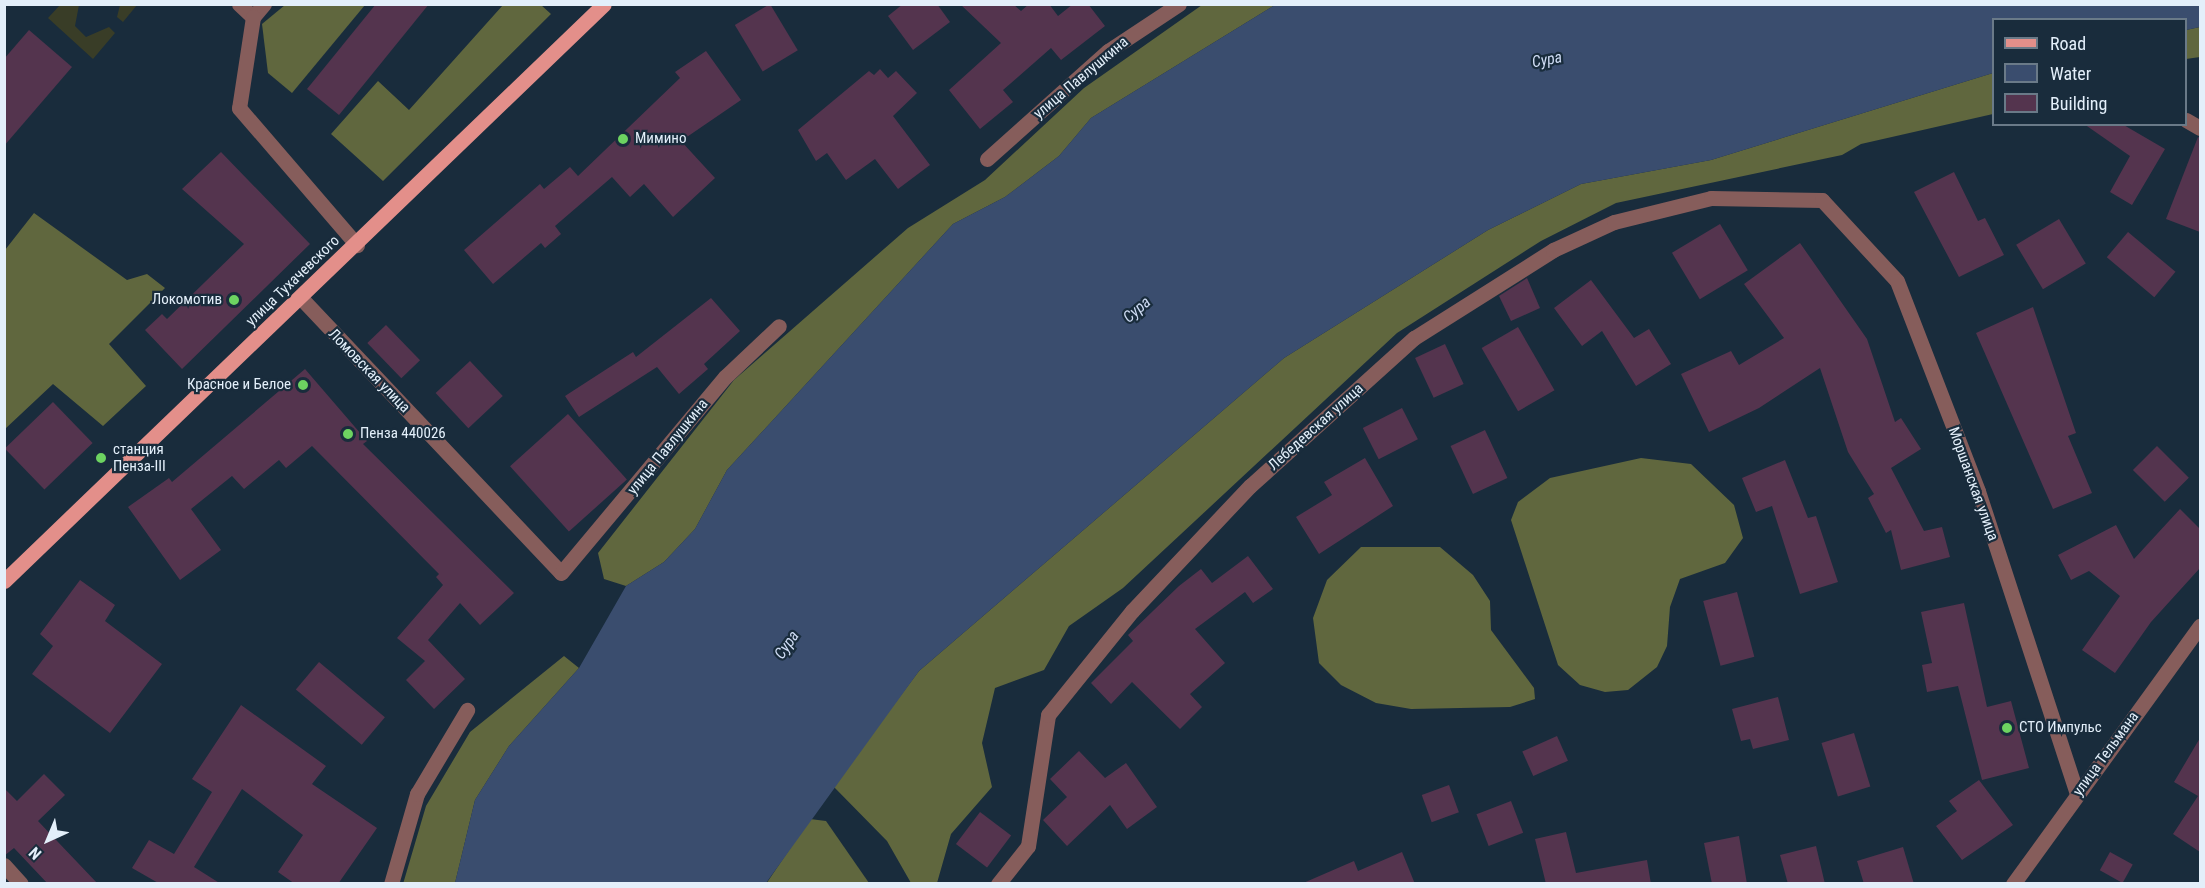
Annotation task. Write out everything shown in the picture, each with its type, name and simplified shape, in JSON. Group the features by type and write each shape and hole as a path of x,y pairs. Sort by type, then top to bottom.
{"main road":[{"name":"улица Тухачевского","path":"4,581 357,245 604,4"}],"street":[{"path":"239,4 254,17"},
{"path":"264,4 254,17 239,108 357,245"},
{"name":"улица Павлушкина","path":"987,159 1108,51 1179,4"},
{"name":"Лебедевская улица","path":"998,884 1028,846 1048,715 1132,611 1250,486 1414,338 1553,250 1614,222 1711,198 1822,200"},
{"name":"Моршанская улица","path":"1822,200 1897,281 1978,491 2077,794"},
{"name":"Ломовская улица","path":"301,298 561,573"},
{"name":"улица Павлушкина","path":"561,573 725,377 779,326"},
{"name":"улица Тельмана","path":"2013,884 2200,626"},
{"path":"391,884 417,794 467,710"},
{"path":"4,866 21,884"}],"green space":[{"path":"60,5 79,5 75,26 86,37 109,27 115,33 93,59 48,18"},
{"path":"120,5 137,5 123,22 117,17"},
{"path":"285,5 365,5 292,93 268,73 262,24"},
{"path":"503,5 541,5 551,14 383,181 331,134 378,81 409,110"},
{"path":"1202,5 1275,5 1091,118 1059,156 1005,197 953,224 727,470 695,529 664,562 626,586 604,579 598,553 734,380 908,228 985,180 1084,88"},
{"path":"2200,27 2200,57 2187,59 2187,30"},
{"path":"1992,73 1992,114 1861,144 1842,155 1616,203 1541,241 1397,333 1123,588 1069,626 1044,670 995,688 982,743 992,787 951,834 937,883 911,883 887,841 833,786 919,671 1284,358 1488,230 1581,184 1711,160"},
{"path":"34,213 127,280 147,274 165,288 109,344 146,386 103,426 53,384 5,429 5,250"},
{"path":"1641,458 1691,464 1734,505 1743,538 1725,563 1680,579 1670,607 1667,646 1657,667 1628,690 1605,692 1580,685 1558,665 1511,520 1518,502 1550,478"},
{"path":"1361,547 1440,547 1473,575 1490,601 1491,630 1534,688 1535,699 1510,707 1411,709 1376,703 1341,685 1319,663 1313,618 1327,580"},
{"path":"564,656 579,668 509,746 475,800 455,883 403,884 426,806 470,732"},
{"path":"810,819 826,821 869,883 766,884"}],"water":[{"name":"Сура","path":"2200,4 2200,27 2187,30 2187,18 1992,18 1992,73 1711,160 1581,184 1488,230 1284,358 919,671 766,883 455,883 475,800 509,746 579,668 626,586 664,562 695,529 727,470 953,224 1005,197 1059,156 1091,118 1275,5"}],"building":[{"path":"376,4 429,4 339,115 307,89"},
{"path":"770,4 798,50 763,71 735,25"},
{"path":"903,4 937,4 950,22 913,50 888,16"},
{"path":"960,4 1013,4 1021,11 1029,4 1049,4 1058,16 1073,4 1088,4 1105,26 1061,60 1051,48 1003,90 1013,102 980,129 949,90 1001,43"},
{"path":"29,30 72,67 4,146 4,59"},
{"path":"706,51 741,100 681,141 715,178 673,217 644,184 630,197 612,177 555,226 561,234 545,248 541,243 493,284 464,250 540,184 544,189 570,167 578,176 680,78 675,72"},
{"path":"880,69 888,78 896,71 917,93 893,116 930,165 898,189 875,159 846,180 827,153 816,161 798,130 869,71 874,75"},
{"path":"2087,126 2125,126 2165,149 2132,205 2110,192 2130,156"},
{"path":"2198,137 2200,138 2200,232 2166,219"},
{"path":"221,152 310,244 182,369 145,330 162,314 167,319 244,244 182,189"},
{"path":"1954,172 1978,221 1985,218 2004,255 1959,277 1914,192"},
{"path":"2059,219 2086,264 2043,289 2016,245"},
{"path":"1720,224 1748,270 1700,299 1672,253"},
{"path":"2128,232 2175,272 2154,297 2107,257"},
{"path":"1800,243 1867,339 1895,422 1901,418 1921,449 1891,468 1924,531 1942,527 1950,557 1901,570 1891,530 1886,533 1868,498 1874,494 1848,452 1820,368 1759,408 1709,432 1681,374 1731,351 1739,365 1784,338 1744,284"},
{"path":"1527,278 1540,308 1511,321 1499,296"},
{"path":"1591,280 1634,338 1649,329 1671,364 1636,386 1602,331 1582,346 1554,308"},
{"path":"711,298 740,331 704,364 708,369 679,394 657,367 579,417 565,396 633,352 636,357"},
{"path":"2033,307 2076,433 2068,436 2092,493 2053,509 1976,333"},
{"path":"386,325 420,360 401,378 367,343"},
{"path":"1518,327 1554,390 1518,411 1482,348"},
{"path":"1445,344 1464,384 1434,398 1415,358"},
{"path":"470,361 503,396 468,428 436,393"},
{"path":"305,369 367,441 363,444 514,593 480,625 460,603 428,640 465,679 434,709 406,680 425,661 397,638 443,585 436,577 439,574 312,446 286,468 279,460 244,489 232,476 191,509 221,550 180,580 128,507 169,478 172,482"},
{"path":"53,402 93,443 44,490 5,449"},
{"path":"1402,408 1418,439 1379,459 1363,428"},
{"path":"568,414 627,479 569,532 510,466"},
{"path":"1485,430 1507,478 1473,494 1451,446"},
{"path":"2157,446 2189,478 2165,502 2133,470"},
{"path":"1365,458 1393,506 1319,554 1296,517 1332,495 1324,482"},
{"path":"1785,460 1808,518 1816,516 1838,582 1800,594 1772,506 1756,512 1742,478"},
{"path":"2180,509 2200,529 2200,568 2151,622 2115,673 2082,650 2120,596 2089,571 2071,580 2058,555 2116,525 2134,559"},
{"path":"1248,556 1273,589 1253,603 1245,592 1195,629 1225,663 1190,694 1202,707 1180,729 1132,682 1111,704 1091,683 1133,641 1128,635 1179,586 1201,569 1212,583"},
{"path":"80,580 115,605 105,621 162,664 110,733 32,674 53,646 40,634"},
{"path":"1737,592 1754,657 1721,666 1703,601"},
{"path":"1964,603 1987,707 2011,701 2029,768 1982,780 1958,686 1927,692 1922,665 1932,663 1921,612"},
{"path":"319,662 385,717 362,745 296,690"},
{"path":"1778,697 1789,740 1753,749 1750,739 1741,741 1732,709"},
{"path":"241,705 326,766 312,784 377,828 338,884 295,884 278,872 303,835 242,789 194,867 221,884 160,884 132,868 149,840 174,854 212,792 192,779"},
{"path":"1854,733 1870,787 1838,796 1821,743"},
{"path":"1557,736 1568,761 1533,776 1522,751"},
{"path":"2200,738 2200,852 2173,834 2198,796 2174,782"},
{"path":"1079,751 1105,778 1126,763 1157,807 1127,829 1110,805 1067,846 1043,820 1067,797 1050,779"},
{"path":"44,774 65,795 38,821 98,884 48,884 14,848 4,856 4,788 17,801"},
{"path":"1979,780 2013,825 1962,860 1936,826 1957,811 1949,801"},
{"path":"1449,785 1459,812 1432,822 1422,795"},
{"path":"1511,801 1523,833 1489,846 1476,814"},
{"path":"980,812 1011,835 987,867 956,844"},
{"path":"1566,832 1576,873 1647,860 1651,884 1546,884 1535,839"},
{"path":"1739,836 1747,884 1712,884 1704,843"},
{"path":"1816,846 1825,884 1788,884 1780,855"},
{"path":"1903,847 1914,884 1864,884 1857,861"},
{"path":"1402,852 1415,884 1301,884 1354,861 1358,871"},
{"path":"2110,852 2133,865 2123,883 2100,870"}],"place":[{"name":"Мимино","path":"623,139"},
{"name":"Локомотив","path":"234,300"},
{"name":"Красное и Белое","path":"303,385"},
{"name":"Пенза 440026","path":"348,434"},
{"name":"станция Пенза-III","path":"101,458"},
{"name":"СТО Импульс","path":"2007,728"}]}
